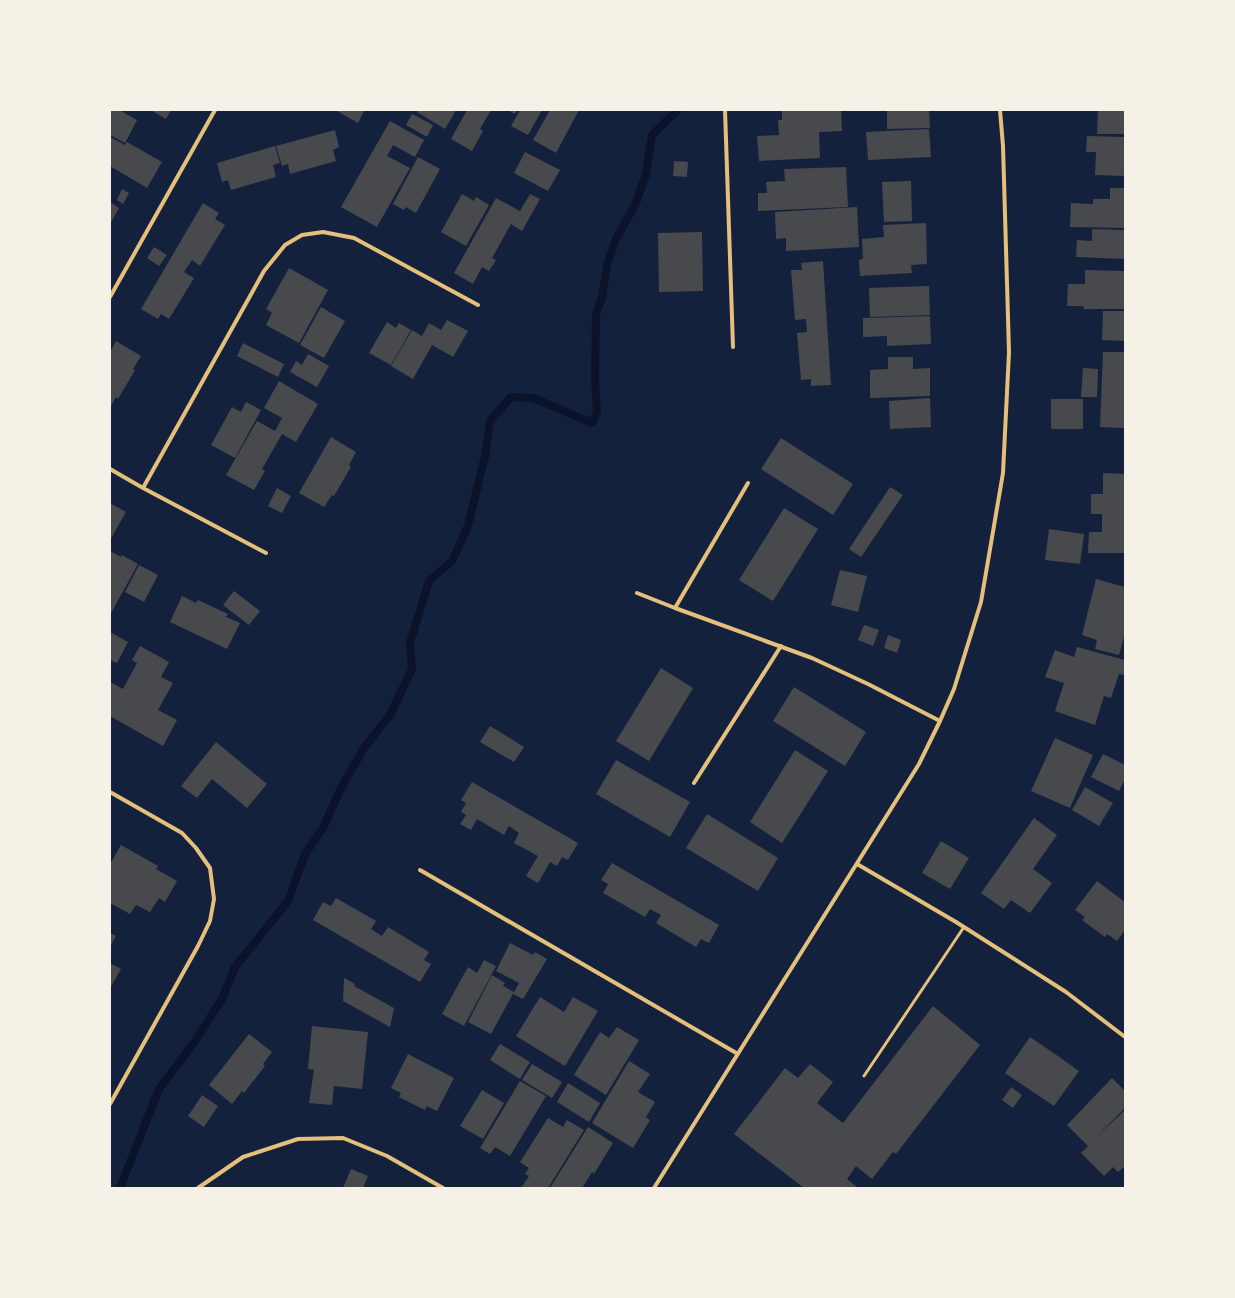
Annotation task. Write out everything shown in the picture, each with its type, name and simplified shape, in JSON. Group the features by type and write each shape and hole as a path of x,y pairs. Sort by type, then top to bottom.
{"street":[{"path":"110,297 215,110"},
{"path":"725,110 733,347"},
{"path":"654,1188 919,764 954,689 981,602 1003,473 1009,352 1003,146 1000,110"},
{"path":"144,488 264,271 285,244 302,235 323,232 354,238 478,305"},
{"path":"110,469 266,553"},
{"path":"674,608 748,483"},
{"path":"638,593 674,608 812,658 940,720"},
{"path":"694,783 781,646"},
{"path":"110,792 182,833 196,848 210,868 214,899 210,921 198,946 110,1104"},
{"path":"857,864 964,927 1066,992 1125,1037"},
{"path":"420,870 738,1054"},
{"path":"198,1188 243,1157 298,1139 343,1138 387,1156 443,1188"}],"lane":[{"path":"864,1076 964,927"}],"building":[{"path":"110,110 119,110 137,120 125,143 110,135"},
{"path":"151,110 171,110 166,119"},
{"path":"418,110 456,110 445,129 417,112"},
{"path":"467,110 491,110 480,129 483,131 472,151 451,139"},
{"path":"508,110 517,110 515,114"},
{"path":"520,110 542,110 528,135 511,126"},
{"path":"550,110 579,110 556,153 533,140"},
{"path":"782,110 841,110 842,131 819,132 820,158 759,161 757,136 779,135 778,120 782,120"},
{"path":"887,110 929,110 930,128 887,129"},
{"path":"1098,110 1125,110 1125,134 1097,134"},
{"path":"337,111 364,111 358,123"},
{"path":"412,114 433,125 427,137 406,125"},
{"path":"390,121 424,140 415,157 393,145 387,156 410,168 377,227 341,207"},
{"path":"929,129 931,157 868,160 866,132"},
{"path":"335,130 339,147 333,150 336,161 290,174 288,164 282,166 276,146"},
{"path":"1087,136 1125,137 1125,176 1095,175 1096,152 1086,152"},
{"path":"110,137 125,145 127,142 162,162 147,188 110,166"},
{"path":"275,146 280,163 273,165 276,177 231,190 228,180 222,182 217,163"},
{"path":"525,152 560,170 548,191 514,173"},
{"path":"418,157 440,169 416,213 406,207 404,210 393,204"},
{"path":"674,161 688,162 687,177 673,176"},
{"path":"846,167 848,207 758,211 758,193 767,193 766,182 785,181 784,169"},
{"path":"911,181 912,221 884,222 882,182"},
{"path":"1110,188 1125,188 1125,228 1070,227 1071,203 1093,204 1093,199 1110,199"},
{"path":"122,189 129,193 123,204 117,200"},
{"path":"462,194 474,201 476,197 489,205 466,246 441,232"},
{"path":"530,194 540,199 522,231 511,224 492,258 496,260 489,271 482,267 473,284 454,273 496,198 520,211"},
{"path":"110,202 119,208 110,224"},
{"path":"203,203 219,213 215,219 225,225 200,266 192,260 184,272 194,278 169,319 161,314 158,319 141,309"},
{"path":"857,207 859,247 786,251 786,238 776,239 775,212"},
{"path":"926,223 927,264 911,265 912,273 860,276 859,260 863,259 862,239 884,237 883,225"},
{"path":"1092,229 1125,230 1125,259 1076,257 1077,240 1092,241"},
{"path":"702,232 703,291 659,292 658,233"},
{"path":"154,247 167,255 159,266 147,258"},
{"path":"823,261 831,385 811,386 811,379 801,380 797,333 807,332 806,319 795,320 791,270 802,270 801,263"},
{"path":"289,268 328,290 299,343 266,325 272,313 266,309"},
{"path":"1085,270 1125,271 1125,309 1084,309 1083,306 1067,306 1068,284 1085,284"},
{"path":"929,286 930,315 870,317 869,288"},
{"path":"321,307 345,321 324,358 300,345"},
{"path":"1103,311 1125,311 1125,341 1102,340"},
{"path":"930,316 931,344 887,346 887,336 863,337 863,318"},
{"path":"447,320 468,331 453,357 432,345 413,379 391,366 412,330 422,336 429,323 441,330"},
{"path":"387,322 396,328 399,323 411,330 391,365 369,353"},
{"path":"116,341 141,356 133,369 135,370 118,399 116,397 110,408 110,352"},
{"path":"243,343 284,364 278,377 237,356"},
{"path":"1103,352 1125,352 1125,428 1100,427"},
{"path":"308,354 329,366 317,387 290,372 296,361 302,365"},
{"path":"888,357 913,357 913,369 930,368 930,396 870,398 870,370 888,369"},
{"path":"1083,368 1098,369 1097,397 1081,397"},
{"path":"279,381 318,404 296,442 282,434 262,469 265,471 254,490 226,475 257,421 275,431 282,418 264,408"},
{"path":"930,398 931,427 890,429 889,401"},
{"path":"1051,399 1083,399 1083,429 1051,429"},
{"path":"246,402 261,410 235,458 211,445 232,407 241,412"},
{"path":"331,437 356,452 349,465 351,467 334,496 332,495 324,507 299,493"},
{"path":"781,438 853,484 833,515 761,469"},
{"path":"1103,473 1125,474 1125,553 1088,553 1089,532 1102,532 1102,514 1091,514 1091,494 1103,494"},
{"path":"890,487 903,495 861,557 849,549"},
{"path":"277,488 291,496 282,513 268,506"},
{"path":"110,503 126,512 110,540"},
{"path":"784,508 818,529 773,601 739,580"},
{"path":"1049,529 1084,534 1080,564 1045,560"},
{"path":"110,551 121,557 122,555 138,564 110,615"},
{"path":"139,565 158,575 144,602 125,592"},
{"path":"840,570 867,576 858,612 831,605"},
{"path":"1096,579 1125,587 1125,633 1119,655 1095,649 1097,640 1082,635"},
{"path":"234,591 260,611 249,625 223,605"},
{"path":"182,596 196,603 198,600 228,614 226,617 240,623 227,649 170,622"},
{"path":"864,625 879,630 873,646 858,640"},
{"path":"110,632 128,642 117,663 110,660"},
{"path":"888,635 901,640 897,653 884,648"},
{"path":"140,646 169,662 161,677 173,683 158,710 177,720 163,746 110,716 110,682 123,689 137,663 132,660"},
{"path":"1077,647 1125,660 1125,675 1119,674 1111,698 1104,696 1095,725 1055,711 1064,683 1045,677 1055,650 1074,657"},
{"path":"661,668 693,688 649,761 616,741"},
{"path":"794,687 866,732 845,766 773,721"},
{"path":"490,726 524,747 514,762 480,742"},
{"path":"1055,738 1093,755 1070,808 1031,791"},
{"path":"216,742 267,784 247,808 212,779 197,798 181,786"},
{"path":"795,750 828,771 782,843 750,822"},
{"path":"1103,754 1125,765 1125,779 1119,791 1091,777"},
{"path":"616,760 690,802 670,837 596,794"},
{"path":"472,782 578,843 568,860 562,857 557,866 550,862 538,883 526,876 538,856 514,843 519,833 509,826 504,835 477,819 471,830 460,824 466,815 461,812 466,803 461,800"},
{"path":"1085,787 1113,803 1099,826 1072,810"},
{"path":"707,814 778,858 758,891 686,848"},
{"path":"1034,818 1057,835 1033,869 1052,883 1030,913 1011,900 1004,909 981,893"},
{"path":"941,841 969,858 950,889 922,873"},
{"path":"121,845 158,866 156,869 177,881 165,902 159,898 150,912 136,905 130,914 110,903 110,864"},
{"path":"612,863 719,925 709,943 701,939 696,947 656,923 661,915 650,909 645,917 603,893 608,884 601,880"},
{"path":"1097,881 1125,902 1125,930 1117,941 1107,934 1105,937 1082,920 1085,917 1075,910"},
{"path":"336,898 376,921 371,929 382,936 388,927 429,952 424,960 431,964 420,982 313,920 323,902 331,906"},
{"path":"110,933 116,936 110,946"},
{"path":"510,943 533,955 535,952 547,959 523,999 513,994 519,983 496,971"},
{"path":"484,960 496,966 464,1026 442,1014 468,967 477,973"},
{"path":"110,963 121,969 110,988"},
{"path":"492,975 505,983 503,986 514,992 491,1034 468,1022"},
{"path":"344,978 355,984 354,986 394,1008 390,1027 343,1001"},
{"path":"540,997 564,1012 573,997 598,1011 565,1066 516,1036"},
{"path":"933,1006 980,1045 896,1154 893,1152 872,1179 856,1166 847,1179 858,1188 804,1188 734,1134 785,1068 798,1078 810,1064 833,1082 817,1103 843,1123"},
{"path":"312,1026 368,1032 362,1089 334,1086 332,1105 309,1103 314,1070 308,1069"},
{"path":"617,1027 639,1040 606,1095 574,1075 600,1032 609,1038"},
{"path":"249,1034 272,1052 263,1064 265,1066 244,1093 242,1091 232,1104 209,1085"},
{"path":"1030,1037 1079,1071 1054,1106 1005,1073"},
{"path":"500,1044 530,1062 520,1079 490,1060"},
{"path":"408,1054 454,1078 437,1111 427,1106 425,1110 399,1097 401,1093 391,1088"},
{"path":"629,1061 650,1074 638,1092 655,1102 646,1117 650,1120 633,1148 592,1123"},
{"path":"532,1064 562,1082 552,1098 522,1080"},
{"path":"1112,1078 1125,1091 1125,1108 1094,1139 1125,1110 1125,1166 1118,1172 1113,1167 1104,1176 1081,1153 1088,1146 1067,1125"},
{"path":"520,1081 546,1096 510,1156 495,1147 490,1154 480,1148"},
{"path":"568,1083 600,1103 589,1122 557,1102"},
{"path":"1011,1087 1022,1095 1013,1108 1002,1100"},
{"path":"482,1090 504,1103 483,1139 460,1126"},
{"path":"202,1095 218,1106 204,1127 188,1116"},
{"path":"548,1118 563,1127 567,1120 584,1130 548,1188 521,1188 529,1176 525,1174 529,1168 520,1162"},
{"path":"588,1127 613,1143 594,1174 592,1172 582,1188 550,1188"},
{"path":"351,1169 368,1176 363,1188 343,1188"}],"waterway":[{"path":"120,1188 159,1089 195,1041 222,999 235,967 288,901 305,854 323,828 341,788 364,748 390,715 412,669 410,643 429,581 452,561 468,526 485,456 490,421 511,397 533,398 592,423 597,412 595,378 596,314 602,298 607,265 616,239 636,203 646,174 652,135 678,110"}]}
